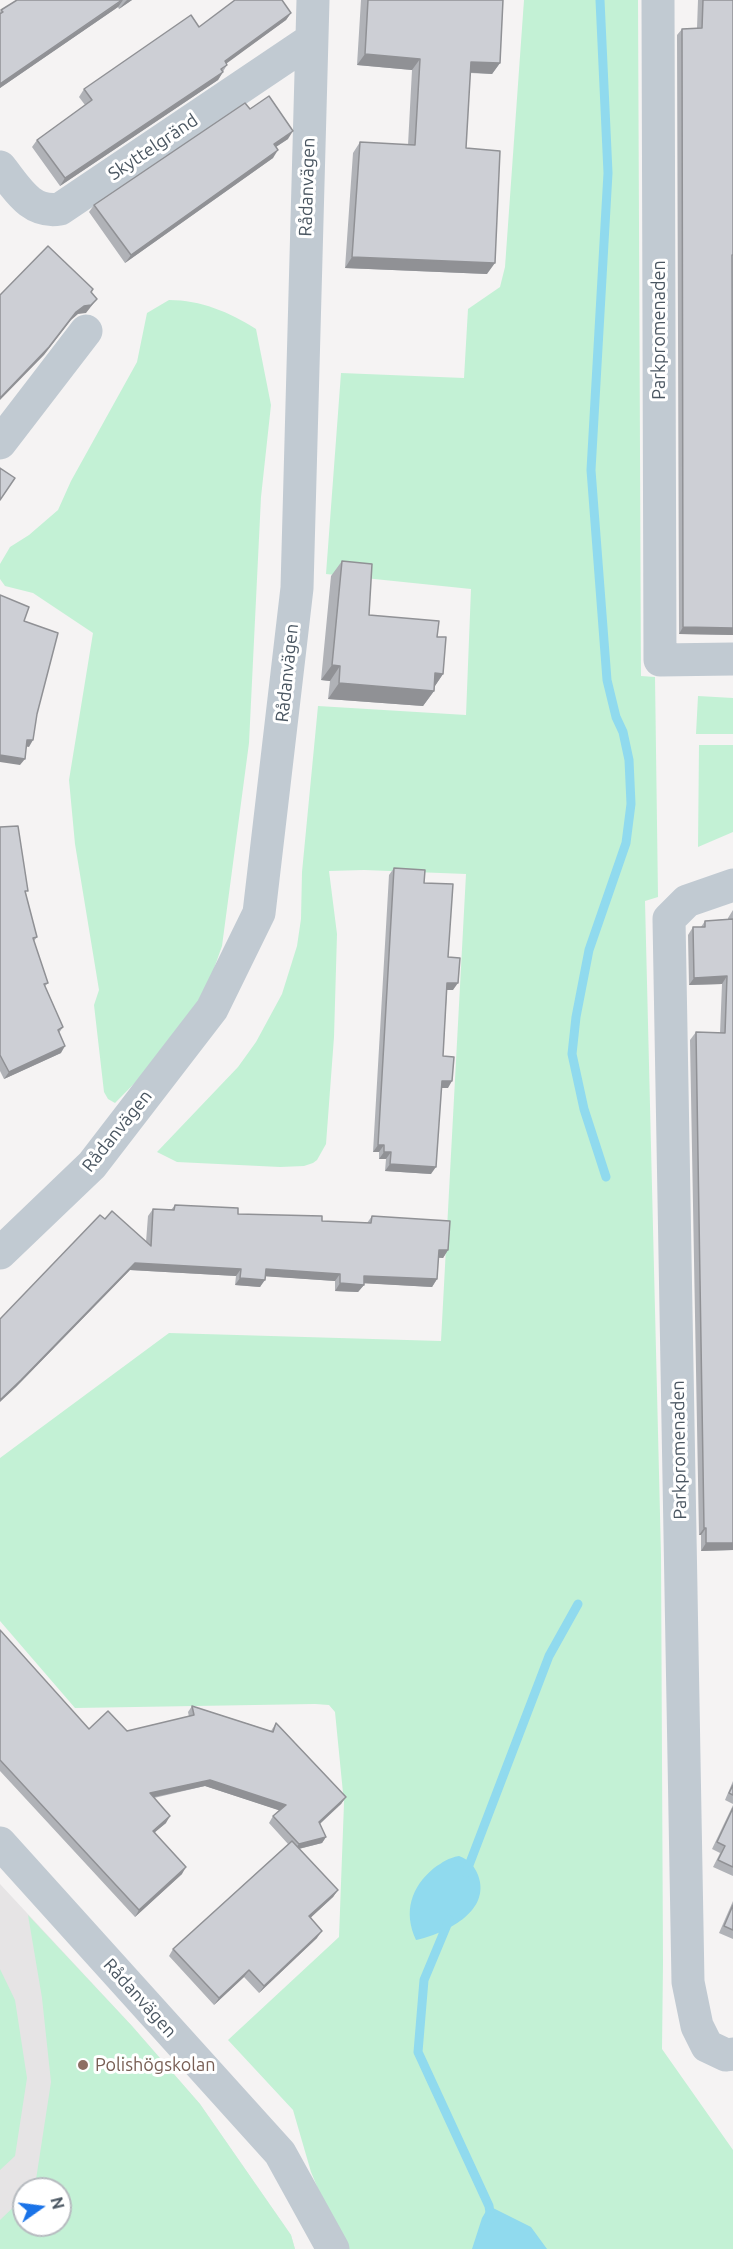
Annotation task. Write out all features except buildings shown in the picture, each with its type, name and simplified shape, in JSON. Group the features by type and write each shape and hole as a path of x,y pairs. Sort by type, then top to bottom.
{"street":[{"name":"Rådanvägen","path":"0,1253 92,1165 212,1009 260,913 297,588 313,0"},
{"name":"Parkpromenaden","path":"658,0 660,660 733,659"},
{"name":"Skyttelgränd","path":"0,167 25,198 35,206 47,211 60,209 311,40"},
{"path":"0,443 86,331"},
{"name":"Parkpromenaden","path":"733,885 687,901 669,919 688,1982 697,2026 707,2046 726,2055 733,2054"},
{"name":"Rådanvägen","path":"0,1843 280,2154 333,2249"}],"shaded area":[{"name":"Polishögskolan","path":"0,1884 132,2026 200,2104 291,2235 295,2249 0,2249"}],"green space":[{"path":"524,0 638,0 641,676 655,677 658,897 645,901 661,1555 662,2049 733,2150 733,2249 343,2249 311,2172 293,2110 228,2040 339,1937 344,1803 335,1712 329,1705 315,1704 75,1708 0,1621 0,1458 169,1333 441,1341 466,874 329,871 337,934 334,1037 326,1144 317,1160 304,1166 280,1167 177,1162 157,1152 238,1067 256,1042 282,994 297,946 301,919 302,872 318,706 466,715 471,589 326,574 341,373 464,378 468,309 500,287 505,267"},
{"path":"169,300 192,302 214,308 256,329 271,405 261,497 249,743 222,946 204,997 190,1027 115,1103 108,1099 104,1092 94,1005 99,990 75,844 69,780 93,633 33,593 5,586 0,579 0,564 10,547 29,535 58,510 71,481 137,362 147,313"},
{"path":"698,696 733,698 733,734 696,734"},
{"path":"699,745 733,745 733,832 698,847"},
{"name":"Polishögskolan","path":"28,1915 132,2026 200,2104 291,2235 295,2249 0,2249 0,2220 12,2208 12,2237 72,2237 72,2177 36,2177 51,2082 42,1998"},
{"path":"0,1969 15,2000 27,2078 15,2156 0,2170"}],"water":[{"path":"459,1856 475,1868 481,1888 478,1900 472,1910 452,1927 416,1940 410,1920 415,1892 426,1875 434,1868"},
{"path":"489,2206 531,2227 547,2249 472,2249 482,2218"}],"waterway":[{"path":"600,0 608,173 591,470 607,680 629,760 631,804 626,843 589,950 576,1017 572,1054 584,1109 606,1177"},
{"path":"466,1873 549,1656 578,1604"},
{"path":"449,1920 424,1980 418,2052 489,2206 491,2219"}],"place":[{"name":"Polishögskolan","path":"83,2065"}]}
